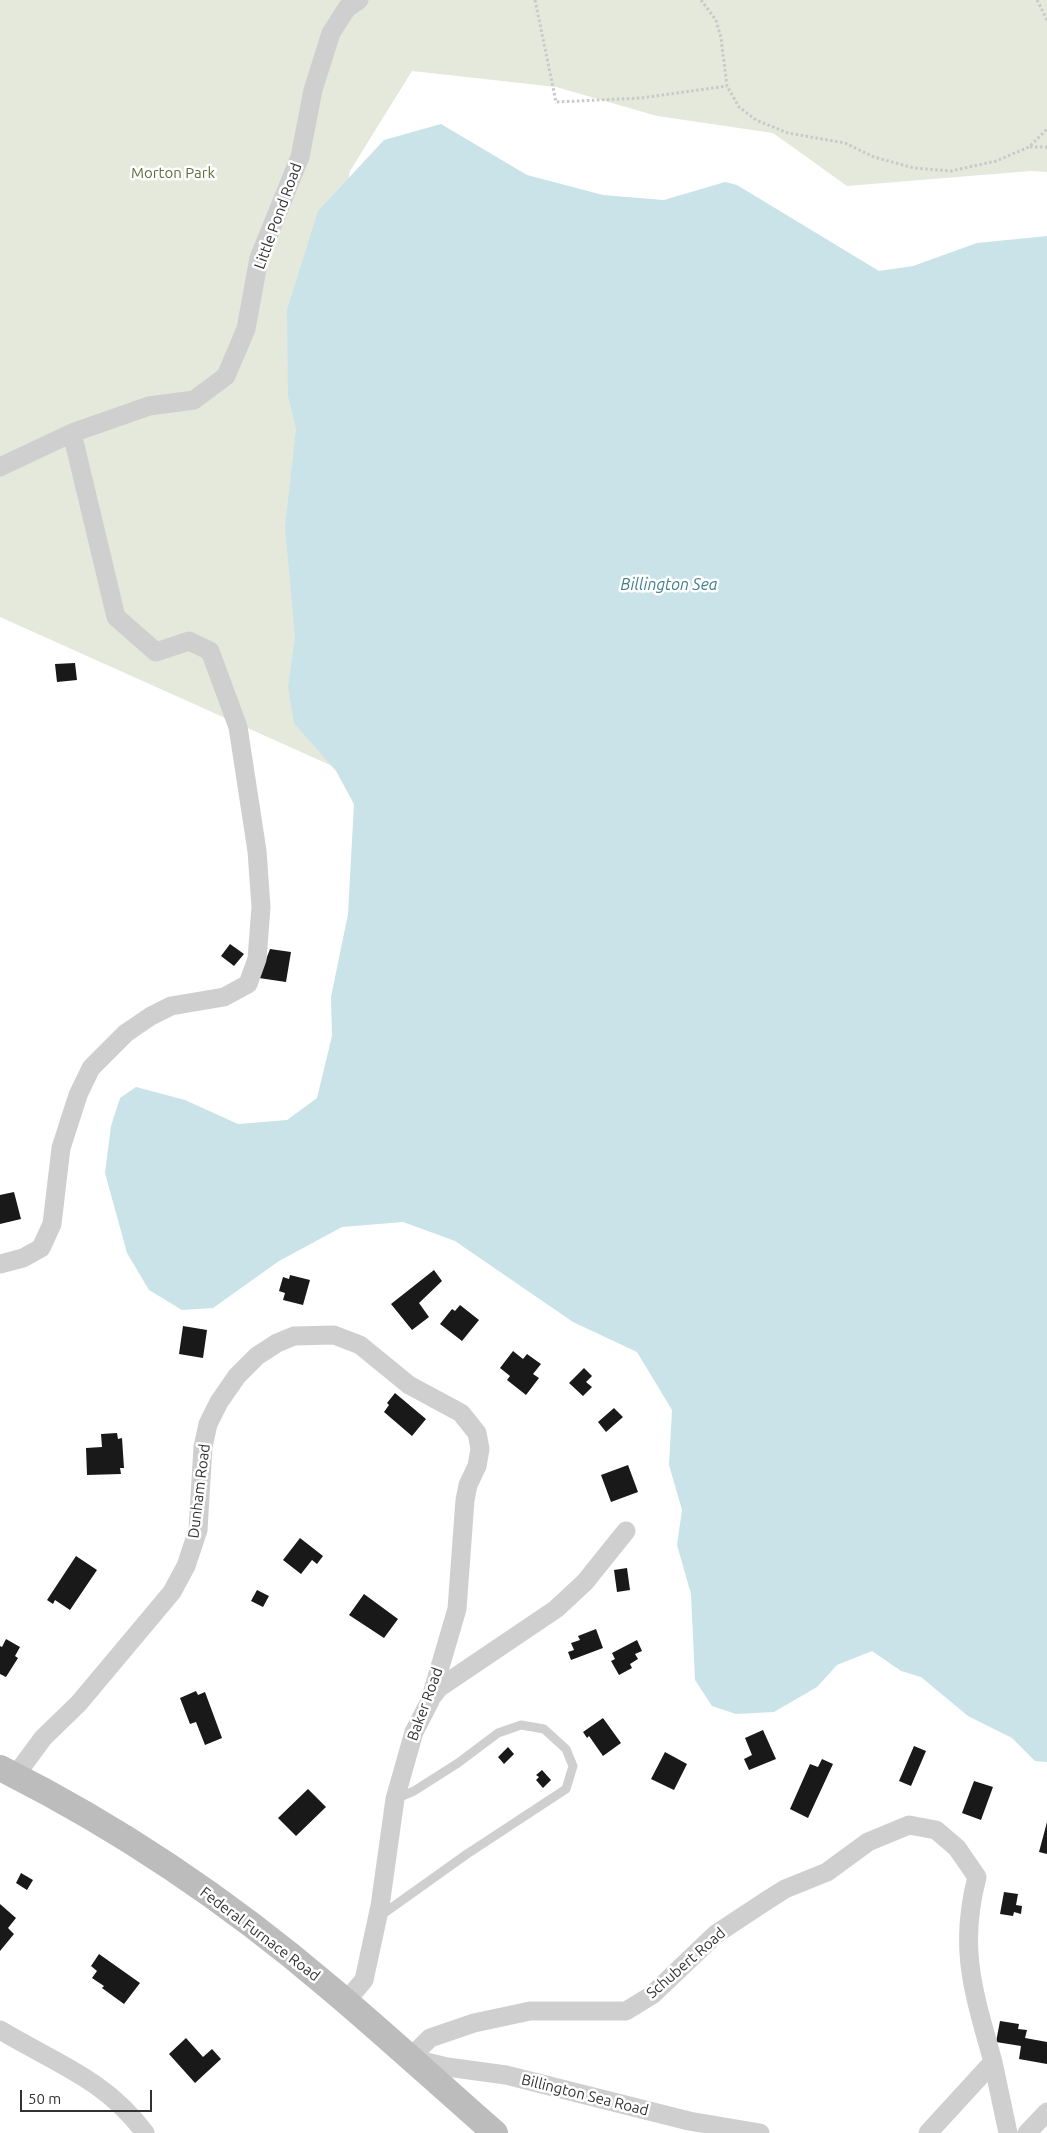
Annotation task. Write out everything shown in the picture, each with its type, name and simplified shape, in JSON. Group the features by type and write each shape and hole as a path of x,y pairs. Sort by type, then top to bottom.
{"main road":[{"name":"Federal Furnace Road","path":"7,1772 117,1832 211,1895 346,2001 495,2133"}],"street":[{"name":"Little Pond Road","path":"0,467 72,433 149,406 194,400 226,376 246,329 259,258 300,157 313,90 331,33 347,8 359,0"},
{"path":"0,1264 23,1258 41,1248 52,1224 61,1148 78,1095 91,1068 126,1033 151,1016 172,1006 224,997 248,984 258,959 261,907 257,851 238,727 224,686 210,651 189,640 156,652 116,617 72,433"},
{"name":"Dunham Road","path":"7,1772 79,1703 172,1592 186,1566 198,1530 203,1447 208,1424 219,1402 237,1376 258,1356 277,1343 294,1336 334,1335 360,1345 409,1385 429,1396"},
{"name":"Baker Road","path":"346,2001 364,1980 378,1918 395,1799 414,1732 430,1701 457,1609 465,1500 468,1485 477,1466 480,1449 478,1433 461,1413 429,1396"},
{"path":"430,1701 439,1688 556,1610 585,1582 626,1531"},
{"name":"Schubert Road","path":"410,2058 430,2038 474,2023 530,2011 626,2011 652,1995 716,1934 786,1889 828,1872 868,1842 908,1825 936,1830 957,1848 977,1877 969,1906 968,1951 972,1989 992,2062"},
{"path":"0,2030 85,2076 116,2102 145,2133"},
{"name":"Billington Sea Road","path":"410,2058 447,2067 506,2075 689,2121 760,2133"},
{"path":"928,2133 992,2062"},
{"path":"992,2062 1008,2133"},
{"path":"1027,2133 1047,2112"}],"lane":[{"path":"378,1918 467,1854 566,1789 573,1766 566,1749 544,1729 521,1725 498,1733 458,1763 414,1792 395,1799"}],"path":[{"path":"535,0 556,102 641,98 727,86"},
{"path":"701,0 716,20 722,38 727,86 739,107 756,120 788,132 845,143 874,157 914,168 950,171 996,161 1029,147 1047,146"},
{"path":"1037,0 1047,20"},
{"path":"1029,147 1047,129"}],"green space":[{"name":"Morton Park","path":"0,0 1047,0 1047,172 1031,171 847,186 773,133 657,116 556,87 412,71 350,171 324,302 359,778 0,617"}],"water":[{"name":"Billington Sea","path":"441,124 527,175 603,195 664,200 725,182 737,185 879,271 913,266 977,243 1047,236 1047,1762 1035,1761 1012,1738 968,1716 921,1677 901,1671 872,1651 837,1665 817,1687 774,1712 736,1714 712,1706 695,1680 691,1594 677,1545 682,1510 669,1465 672,1410 637,1352 573,1322 455,1241 403,1222 342,1227 279,1261 213,1308 182,1310 149,1290 127,1253 105,1173 111,1126 120,1098 136,1087 185,1100 238,1124 287,1120 317,1098 332,1036 331,997 348,914 354,804 336,771 294,723 288,687 295,637 285,527 296,429 288,396 287,310 318,211 384,140"}],"building":[{"path":"75,663 77,680 57,682 55,664"},
{"path":"230,944 244,954 234,966 221,956"},
{"path":"270,949 291,952 286,982 259,978"},
{"path":"14,1192 21,1219 0,1224 0,1195"},
{"path":"434,1270 442,1281 419,1303 429,1317 412,1330 391,1304"},
{"path":"290,1275 310,1280 303,1305 283,1300 285,1293 279,1291 283,1277 289,1279"},
{"path":"460,1305 479,1320 462,1341 440,1324 452,1309 455,1311"},
{"path":"183,1326 207,1330 203,1358 179,1354"},
{"path":"513,1351 523,1359 527,1354 541,1364 533,1374 539,1378 526,1395 507,1380 510,1376 500,1368"},
{"path":"584,1368 592,1376 586,1382 592,1387 583,1396 569,1383"},
{"path":"395,1393 426,1419 412,1436 384,1412 389,1405 387,1403"},
{"path":"614,1408 623,1417 606,1432 598,1422"},
{"path":"117,1433 118,1439 122,1438 124,1468 120,1468 121,1474 87,1475 86,1448 102,1447 101,1434"},
{"path":"628,1465 638,1492 611,1502 601,1475"},
{"path":"300,1538 323,1556 317,1564 312,1560 301,1574 283,1560"},
{"path":"76,1556 97,1570 70,1610 55,1600 53,1604 47,1600"},
{"path":"627,1568 630,1590 617,1592 614,1570"},
{"path":"257,1590 269,1596 263,1607 251,1601"},
{"path":"364,1594 398,1619 384,1638 349,1615"},
{"path":"596,1629 603,1648 571,1660 568,1652 574,1650 571,1643 580,1640 578,1636"},
{"path":"6,1639 20,1647 15,1656 18,1658 6,1677 0,1674 0,1646 2,1647"},
{"path":"637,1640 642,1651 635,1654 638,1659 630,1664 632,1668 619,1675 611,1661 615,1659 612,1653"},
{"path":"196,1691 198,1695 205,1692 222,1738 205,1745 196,1722 190,1724 180,1698"},
{"path":"603,1718 621,1743 603,1756 589,1736 587,1738 583,1732"},
{"path":"763,1730 776,1759 749,1770 744,1759 752,1755 745,1738"},
{"path":"914,1746 926,1751 911,1786 899,1781"},
{"path":"508,1747 514,1754 504,1764 498,1757"},
{"path":"665,1752 687,1764 674,1790 651,1779"},
{"path":"822,1759 833,1764 808,1818 790,1809 810,1764 818,1767"},
{"path":"542,1770 551,1780 543,1788 536,1780 539,1777 536,1775"},
{"path":"974,1781 993,1787 981,1820 962,1813"},
{"path":"308,1789 326,1807 296,1836 278,1818"},
{"path":"1047,1822 1047,1854 1039,1852"},
{"path":"21,1873 33,1880 27,1890 16,1883"},
{"path":"1004,1892 1018,1894 1016,1905 1022,1906 1021,1914 1014,1912 1013,1916 1000,1914"},
{"path":"0,1904 16,1918 8,1928 14,1934 0,1951"},
{"path":"99,1954 140,1983 124,2004 92,1978 97,1971 91,1966"},
{"path":"1000,2021 1019,2024 1018,2029 1027,2030 1025,2038 1047,2042 1047,2064 1019,2059 1021,2046 996,2042"},
{"path":"186,2038 203,2057 212,2049 221,2059 195,2083 169,2054"}]}
